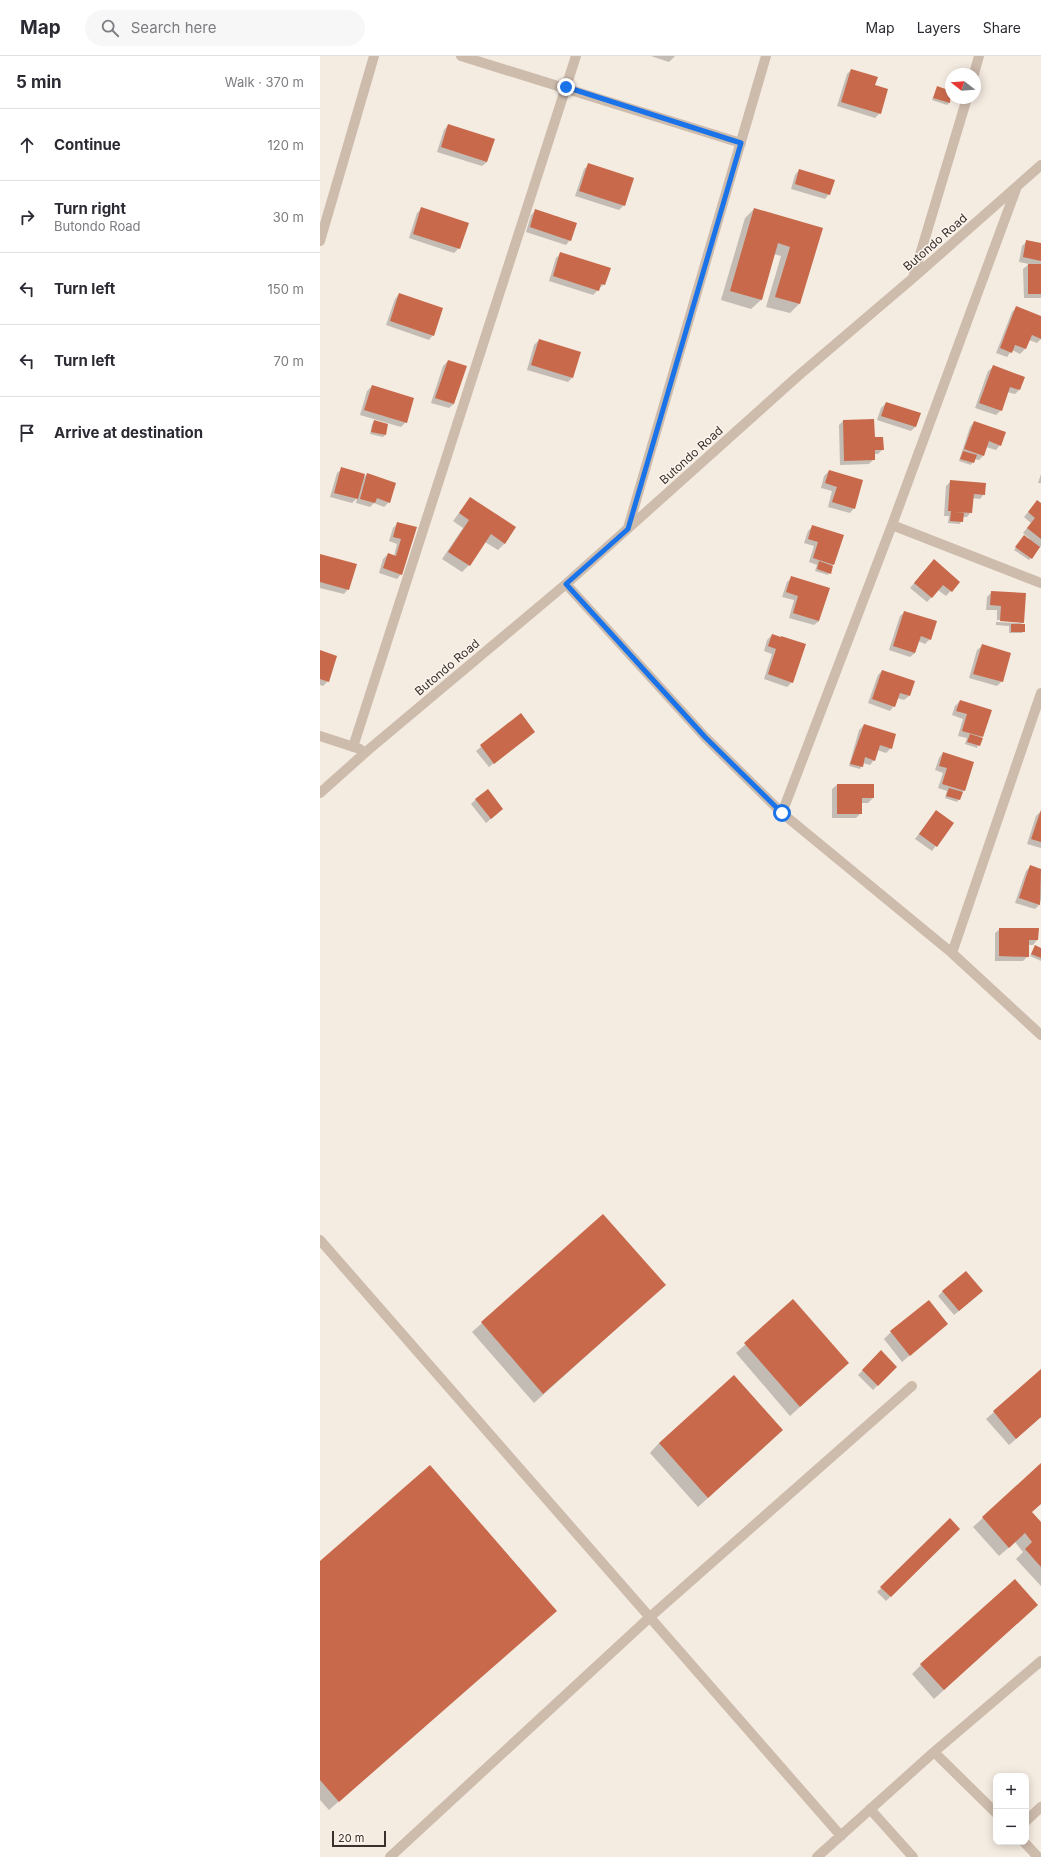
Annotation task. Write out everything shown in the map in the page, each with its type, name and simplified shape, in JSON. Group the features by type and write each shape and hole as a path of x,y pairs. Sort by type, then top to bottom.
{"street":[{"path":"320,241 374,56"},
{"path":"461,56 566,87 741,143"},
{"path":"353,747 576,56"},
{"path":"628,529 766,56"},
{"path":"976,68 979,56"},
{"path":"913,278 965,104"},
{"name":"Butondo Road","path":"320,794 367,751 566,584 798,376 913,278 1041,165"},
{"path":"782,813 892,525 1017,187"},
{"path":"892,525 1041,583"},
{"path":"566,584 705,737 782,813 952,953 1041,1035"},
{"path":"952,953 1041,693"},
{"path":"320,736 367,751"},
{"path":"320,1240 841,1836"},
{"path":"390,1857 650,1617 912,1386"},
{"path":"817,1857 870,1808 1041,1661"},
{"path":"934,1752 993,1810"},
{"path":"1029,1818 1041,1807"},
{"path":"870,1808 913,1857"},
{"path":"1027,1845 1038,1857"}],"building":[{"path":"851,69 878,77 875,85 888,89 881,114 841,102"},
{"path":"937,86 945,89 945,102 933,98"},
{"path":"448,124 495,139 487,162 441,147"},
{"path":"588,163 634,178 625,206 579,191"},
{"path":"799,169 835,180 830,195 795,184"},
{"path":"421,207 469,223 460,249 413,234"},
{"path":"754,208 823,228 800,304 775,297 790,247 778,243 762,300 730,291"},
{"path":"535,209 577,223 571,241 530,227"},
{"path":"1026,240 1041,243 1041,261 1023,257"},
{"path":"560,252 611,268 605,285 601,284 599,291 553,276"},
{"path":"1028,264 1041,264 1041,294 1028,294"},
{"path":"399,293 443,308 434,336 390,321"},
{"path":"1016,306 1041,316 1041,339 1032,335 1026,349 1015,345 1012,353 1000,348"},
{"path":"539,339 581,352 573,378 531,365"},
{"path":"448,360 467,366 454,404 435,398"},
{"path":"993,365 1025,377 1020,390 1010,387 1002,411 979,403"},
{"path":"372,385 414,398 407,423 364,410"},
{"path":"886,402 921,413 916,427 881,416"},
{"path":"874,419 875,437 883,437 884,450 875,450 875,460 844,461 843,420"},
{"path":"374,420 388,424 386,435 371,432"},
{"path":"974,421 1006,432 1001,446 989,441 984,456 964,449"},
{"path":"963,451 977,455 974,463 960,459"},
{"path":"341,467 365,474 358,499 334,493"},
{"path":"829,470 863,480 855,509 832,502 837,487 825,483"},
{"path":"367,473 396,483 390,503 377,498 375,503 360,499"},
{"path":"950,480 986,483 985,495 974,494 972,513 954,512 964,513 963,522 950,521 951,511 948,511"},
{"path":"470,497 516,527 505,544 491,534 470,566 448,552 469,520 459,513"},
{"path":"1037,500 1041,503 1041,539 1027,528 1035,518 1028,512"},
{"path":"397,522 417,527 402,575 383,568 388,553 396,556 401,539 393,537"},
{"path":"812,525 844,535 834,565 813,558 818,542 808,539"},
{"path":"1024,535 1040,547 1032,559 1015,547"},
{"path":"320,554 357,564 349,590 320,582"},
{"path":"934,559 960,582 952,592 943,585 932,598 914,583"},
{"path":"819,561 833,566 831,574 817,569"},
{"path":"791,576 830,588 819,621 793,613 798,596 786,592"},
{"path":"991,591 1026,593 1024,623 1000,621 1001,606 990,605"},
{"path":"904,611 937,621 931,640 921,636 915,653 893,646"},
{"path":"1011,624 1025,624 1025,632 1011,632"},
{"path":"772,634 806,644 793,683 768,674 776,649 768,646"},
{"path":"982,644 1011,653 1003,682 973,674"},
{"path":"320,650 337,656 329,682 320,679"},
{"path":"882,670 915,681 910,696 900,693 895,707 872,699"},
{"path":"960,700 992,710 983,737 962,731 967,714 956,711"},
{"path":"521,713 535,732 494,764 480,745"},
{"path":"864,724 896,734 892,749 880,745 875,761 865,757 863,767 850,764"},
{"path":"970,734 983,738 980,746 967,742"},
{"path":"943,752 974,762 965,791 942,784 947,768 939,766"},
{"path":"837,784 874,784 874,798 862,798 862,814 837,814"},
{"path":"949,788 963,792 960,800 946,796"},
{"path":"488,789 503,809 491,819 475,799"},
{"path":"936,810 954,823 937,847 919,834"},
{"path":"1041,810 1041,842 1031,839"},
{"path":"1030,865 1041,869 1040,905 1019,898"},
{"path":"999,928 1039,928 1038,940 1029,940 1029,957 999,956"},
{"path":"1035,945 1041,948 1041,958 1031,954"},
{"path":"603,1214 666,1285 543,1394 481,1322"},
{"path":"966,1271 983,1291 959,1311 942,1291"},
{"path":"793,1299 849,1363 800,1407 744,1343"},
{"path":"929,1300 948,1324 910,1356 890,1331"},
{"path":"881,1350 897,1367 878,1386 862,1370"},
{"path":"1041,1369 1041,1417 1016,1439 993,1411"},
{"path":"734,1375 783,1430 708,1498 659,1443"},
{"path":"1041,1463 1041,1504 1032,1512 1041,1522 1041,1567 1025,1549 1032,1542 1025,1533 1009,1548 982,1517"},
{"path":"430,1465 557,1611 339,1802 320,1780 320,1561"},
{"path":"950,1518 960,1529 891,1597 880,1587"},
{"path":"1015,1579 1038,1605 944,1690 920,1664"}],"route":[{"path":"566,87 741,143 628,529 566,584 705,737 782,813"}]}
